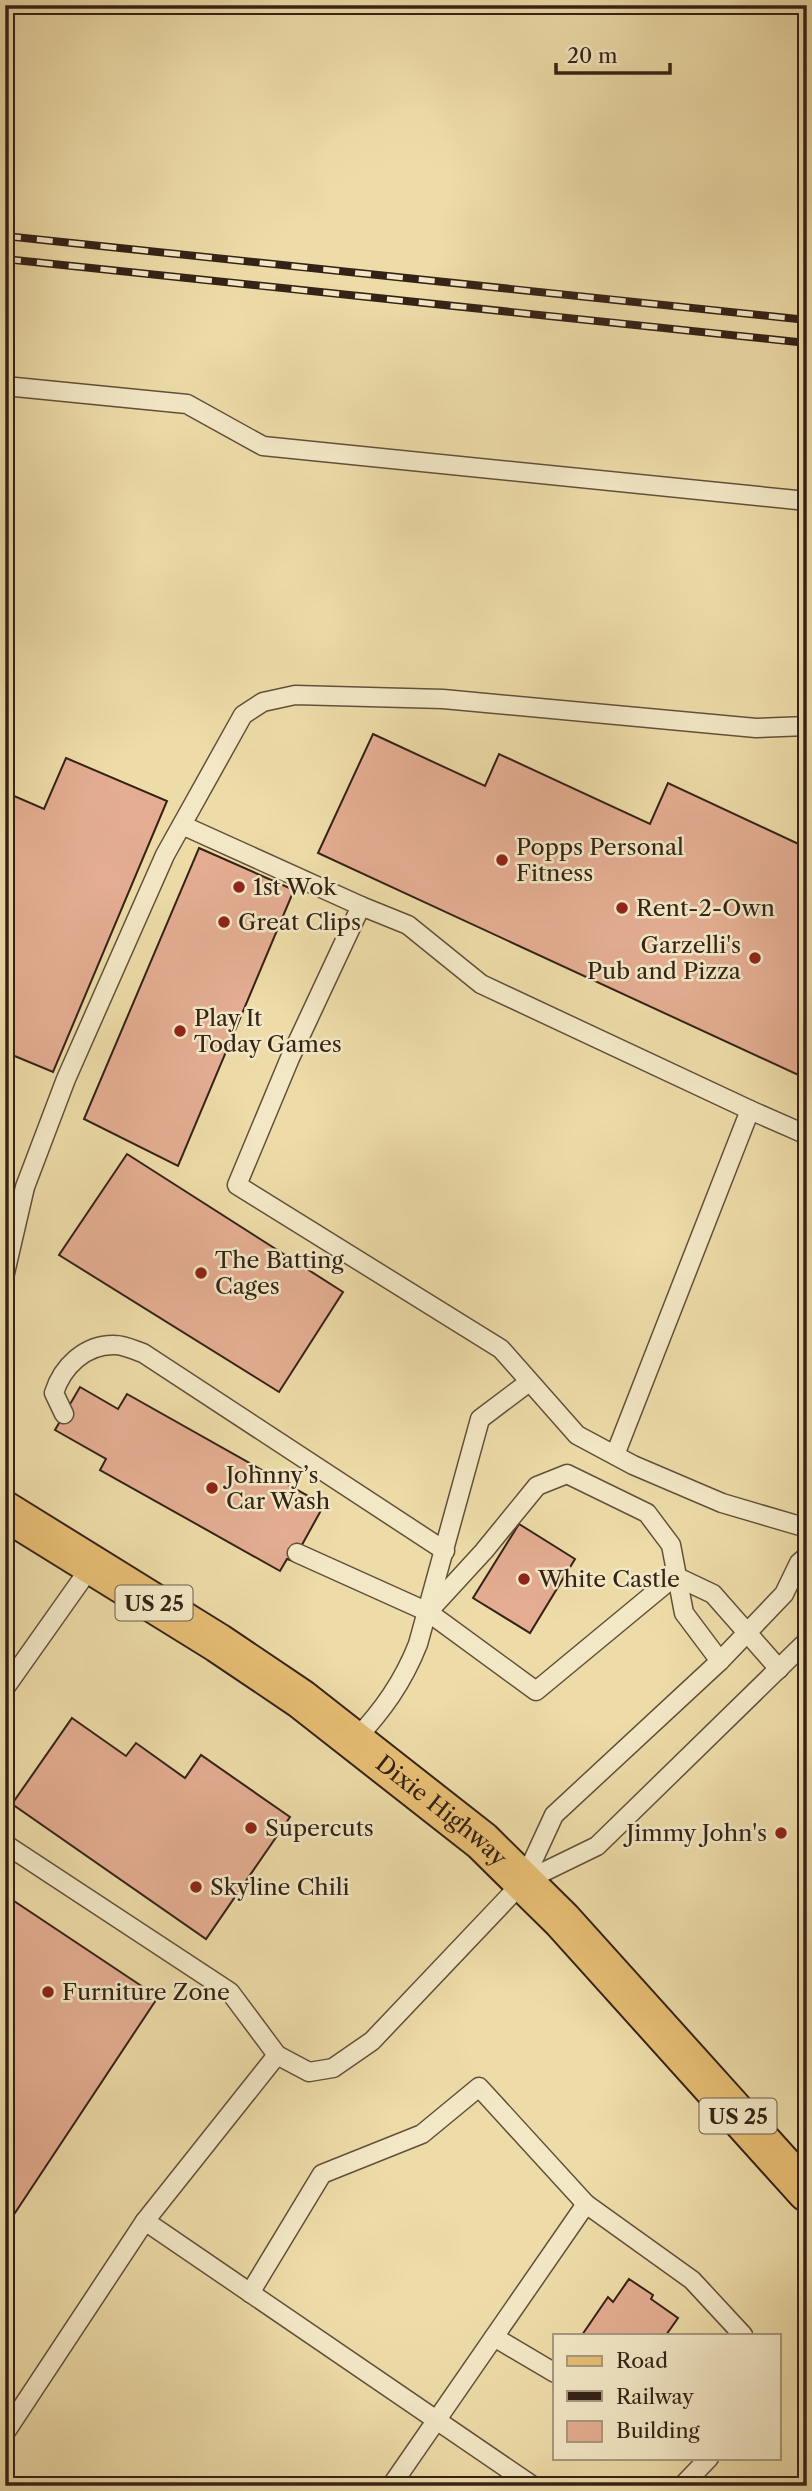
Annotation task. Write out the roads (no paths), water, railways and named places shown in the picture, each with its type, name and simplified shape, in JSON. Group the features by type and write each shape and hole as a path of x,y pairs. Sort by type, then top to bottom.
{"main road":[{"name":"Dixie Highway","path":"5,1511 218,1643 355,1740 482,1842 562,1920 807,2192"}],"lane":[{"path":"5,386 187,404 263,446 807,501"},
{"path":"5,1273 25,1187 66,1079 165,855 243,715 262,702 295,695 443,699 756,729 807,726"},
{"path":"182,825 408,925 481,984 807,1135"},
{"path":"361,906 290,1058 237,1185 501,1349 577,1436 722,1503 807,1528"},
{"path":"615,1455 750,1110"},
{"path":"64,1414 54,1393 58,1377 78,1357 94,1349 116,1345 143,1353 445,1551"},
{"path":"355,1740 390,1701 405,1676 428,1612 480,1419 529,1382"},
{"path":"428,1612 484,1551 537,1486 567,1474 647,1513 671,1545 684,1613 720,1661"},
{"path":"298,1553 428,1612 536,1691 675,1576"},
{"path":"5,1844 230,1992 277,2055 309,2072 333,2068 372,2041 523,1882 554,1815 720,1661 784,1594 799,1563 807,1556"},
{"path":"5,1688 92,1565"},
{"path":"675,1576 713,1594 779,1669"},
{"path":"523,1882 597,1846 807,1641"},
{"path":"5,2433 145,2221 277,2055"},
{"path":"250,2293 322,2174 422,2134 479,2087 586,2204 692,2280 742,2334"},
{"path":"391,2486 586,2204"},
{"path":"145,2221 533,2486"},
{"path":"494,2337 553,2373"},
{"path":"681,2486 704,2463"}],"railway":[{"path":"5,236 807,320"},
{"path":"5,259 807,343"}],"place":[{"name":"Popps Personal Fitness","path":"502,860"},
{"name":"1st Wok","path":"239,887"},
{"name":"Rent-2-Own","path":"622,908"},
{"name":"Great Clips","path":"224,922"},
{"name":"Garzelli's Pub and Pizza","path":"755,958"},
{"name":"Play It Today Games","path":"180,1031"},
{"name":"The Batting Cages","path":"201,1273"},
{"name":"Johnny’s Car Wash","path":"212,1488"},
{"name":"White Castle","path":"524,1579"},
{"name":"Supercuts","path":"251,1828"},
{"name":"Jimmy John's","path":"781,1833"},
{"name":"Skyline Chili","path":"196,1887"},
{"name":"Furniture Zone","path":"48,1992"}]}
